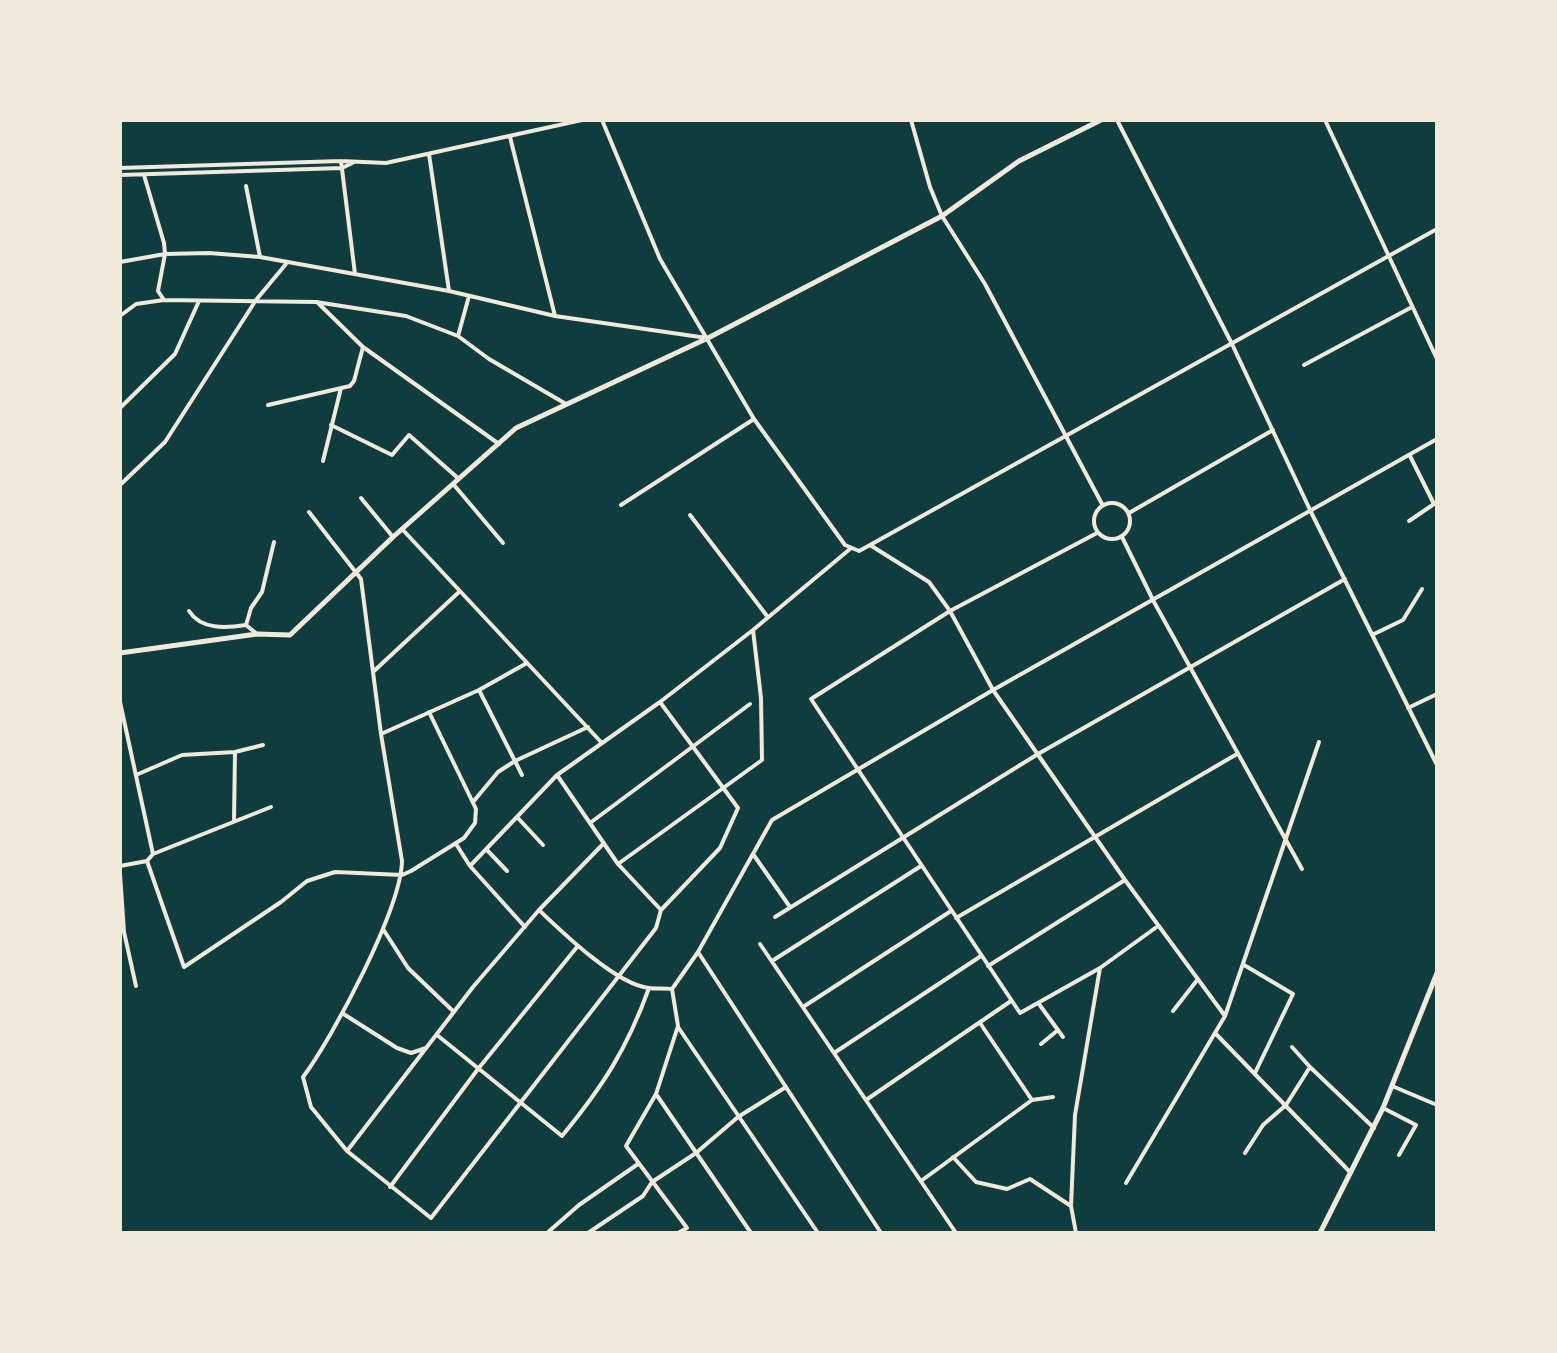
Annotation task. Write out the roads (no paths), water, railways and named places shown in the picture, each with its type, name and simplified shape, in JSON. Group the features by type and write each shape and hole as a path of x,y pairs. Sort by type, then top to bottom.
{"street":[{"path":"120,168 341,161 386,163 582,120"},
{"path":"602,120 660,260 754,419 850,549 859,551 1437,230"},
{"path":"911,120 930,187 942,216 985,284 1064,438 1102,504"},
{"path":"120,653 257,634 290,635 401,529 460,480 516,428 708,338 942,216 1019,161 1101,120"},
{"path":"1117,120 1232,344 1311,512 1437,765"},
{"path":"1325,120 1437,359"},
{"path":"510,137 555,316"},
{"path":"429,154 449,291"},
{"path":"341,161 355,274"},
{"path":"120,175 342,168 355,162"},
{"path":"144,175 165,254 158,291 164,300"},
{"path":"246,186 260,257"},
{"path":"120,262 165,254 209,253 260,257 286,264 449,291 555,316 708,338"},
{"path":"120,485 165,442 256,300 286,264"},
{"path":"458,336 469,296"},
{"path":"120,316 136,304 164,300 256,300 316,302 406,316 458,336 489,359 566,405"},
{"path":"120,408 175,354 199,301"},
{"path":"316,302 363,347 500,444"},
{"path":"1304,365 1412,307"},
{"path":"268,405 350,386 354,381 363,347"},
{"path":"323,461 341,388"},
{"path":"621,505 754,419"},
{"path":"331,425 392,455 409,435 460,480"},
{"path":"1129,513 1273,430"},
{"path":"818,1233 678,1026 670,988 698,952 771,820 993,690 1155,602 1232,555 1437,440"},
{"path":"1408,521 1434,504 1410,456"},
{"path":"454,485 503,543"},
{"path":"361,498 393,537"},
{"path":"1118,502 1129,513 1130,526 1122,537 1109,540 1097,533 1093,517 1102,504 1118,502"},
{"path":"309,512 361,579 381,734 402,861 402,875 383,928 342,1013 318,1057 303,1077 311,1107 347,1150 431,1218 519,1101 656,928 661,910 720,848 738,808 660,702"},
{"path":"690,515 767,616"},
{"path":"401,529 601,742"},
{"path":"1097,533 950,611 812,699 1020,1013 1100,968 1158,926"},
{"path":"1122,537 1237,754 1302,869"},
{"path":"246,625 251,608 262,592 274,542"},
{"path":"870,545 929,582 950,611 993,690 1125,880 1225,1016"},
{"path":"470,866 557,775 660,702 753,630 850,549"},
{"path":"775,916 1038,754 1345,579"},
{"path":"1372,635 1403,620 1422,589"},
{"path":"374,672 459,592"},
{"path":"189,611 194,618 210,626 246,625 257,634"},
{"path":"618,864 762,760 761,698 753,630"},
{"path":"381,734 479,690 526,663"},
{"path":"479,690 522,775"},
{"path":"1408,708 1437,694"},
{"path":"120,702 153,854"},
{"path":"590,823 750,704"},
{"path":"147,861 184,967 281,902 306,880 335,872 402,875 411,871 465,838 475,823 476,809 429,712"},
{"path":"472,802 498,772 515,761 588,728"},
{"path":"1126,1183 1225,1016 1319,742"},
{"path":"136,774 182,755 235,752 263,745"},
{"path":"234,821 235,752"},
{"path":"956,918 1237,754"},
{"path":"557,775 618,864 661,910"},
{"path":"120,867 147,861 153,854 271,807"},
{"path":"517,817 543,845"},
{"path":"347,1150 454,1012 525,927 604,843"},
{"path":"456,844 470,866 525,927"},
{"path":"486,849 507,871"},
{"path":"753,854 790,907"},
{"path":"772,961 921,866"},
{"path":"120,874 122,934 136,986"},
{"path":"987,966 1125,880"},
{"path":"540,910 578,947 619,975 652,988 670,988"},
{"path":"803,1007 951,911"},
{"path":"383,928 408,968 454,1012"},
{"path":"760,944 956,1233"},
{"path":"390,1187 478,1069 578,947"},
{"path":"698,952 881,1233"},
{"path":"834,1053 981,956"},
{"path":"1244,965 1293,994 1255,1073"},
{"path":"1076,1233 1071,1206 1076,1115 1100,968"},
{"path":"1320,1233 1383,1108 1437,973"},
{"path":"1173,1011 1198,979"},
{"path":"437,1035 562,1136 609,1076 633,1033 652,988"},
{"path":"866,1100 1011,1001"},
{"path":"1039,1004 1063,1037"},
{"path":"342,1013 397,1048 411,1053 427,1047"},
{"path":"980,1023 1032,1100"},
{"path":"678,1026 656,1094 626,1146 687,1228 678,1233"},
{"path":"1041,1044 1058,1030"},
{"path":"1215,1033 1349,1172"},
{"path":"1292,1047 1374,1128"},
{"path":"1245,1153 1263,1125 1286,1105 1310,1067"},
{"path":"1391,1085 1437,1105"},
{"path":"588,1233 643,1196 652,1182 696,1153 738,1117 786,1087"},
{"path":"656,1094 751,1233"},
{"path":"921,1181 1032,1100 1053,1097"},
{"path":"1383,1108 1416,1125 1399,1155"},
{"path":"953,1157 976,1182 1007,1189 1030,1179 1071,1206"},
{"path":"547,1233 579,1204 638,1164"}]}
